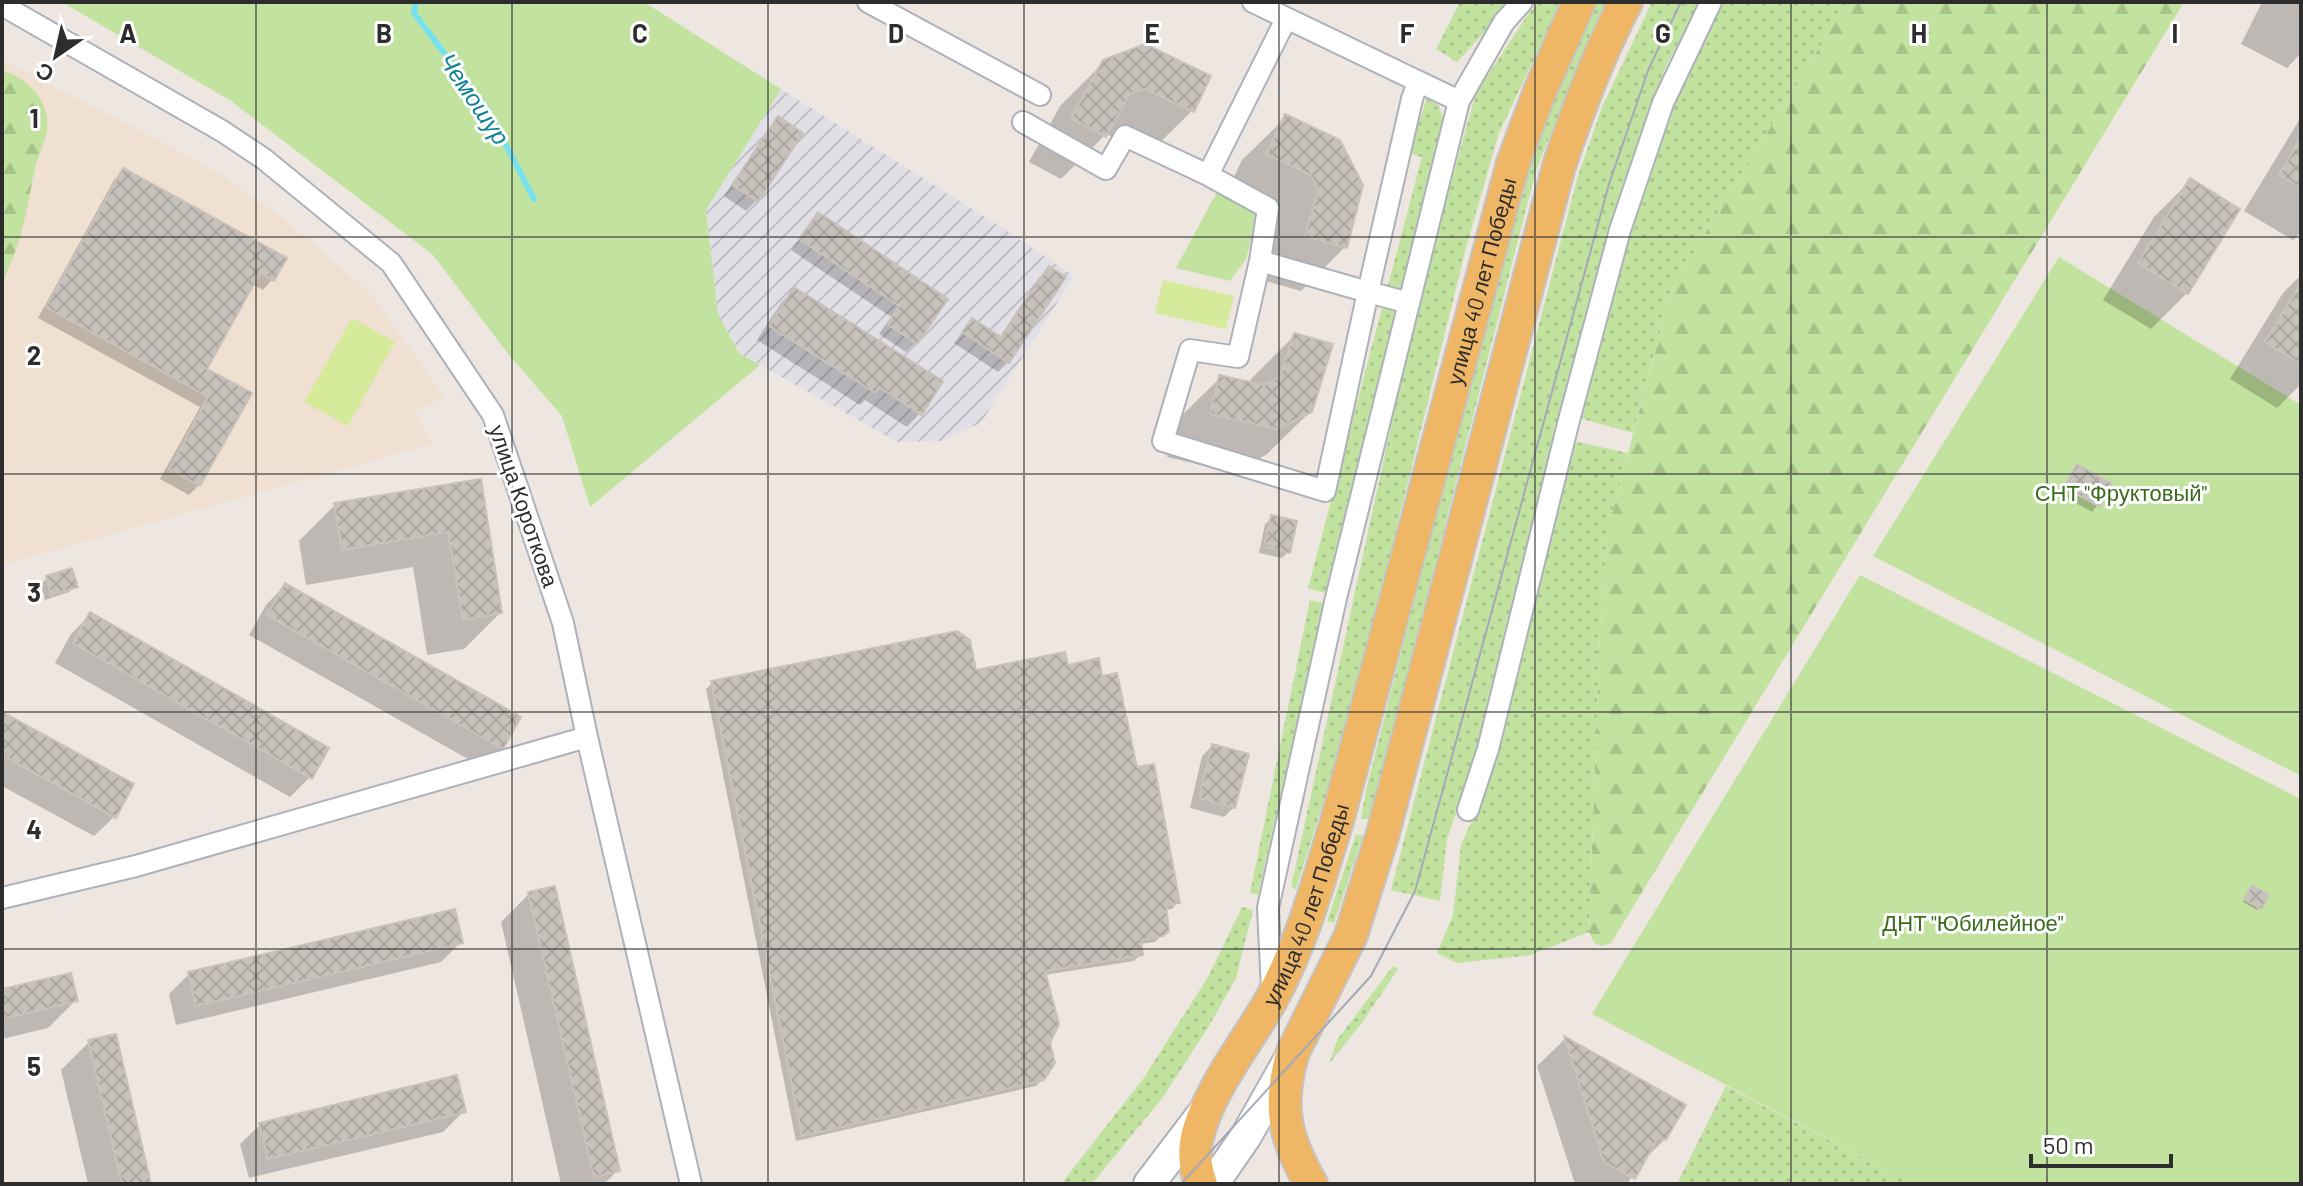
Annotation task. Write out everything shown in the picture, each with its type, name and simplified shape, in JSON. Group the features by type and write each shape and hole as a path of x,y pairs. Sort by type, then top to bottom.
{"main road":[{"name":"улица 40 лет Победы","path":"1272,997 1306,920 1337,821 1513,163 1579,2"},
{"name":"улица 40 лет Победы","path":"1213,1184 1246,1136 1313,1017 1351,935 1383,833 1559,166 1578,107 1626,2"},
{"path":"1337,821 1383,833"},
{"path":"1149,1184 1209,1105 1272,997"},
{"path":"1293,1052 1284,1086 1284,1113 1289,1139 1311,1184"},
{"path":"1201,1184 1194,1160 1195,1147 1209,1105"}],"street":[{"path":"868,2 1040,95"},
{"path":"1253,2 1459,101"},
{"name":"улица 40 лет Победы","path":"1272,997 1268,908 1336,598 1459,101 1504,22 1522,2"},
{"path":"1468,810 1492,734 1568,424 1620,230 1663,103 1711,2"},
{"name":"улица Короткова","path":"2,5 243,145 391,263 493,415 563,623 691,1184"},
{"path":"1208,175 1286,19"},
{"path":"1023,122 1106,169 1125,136 1208,175 1268,208 1260,261 1238,357 1190,350 1163,441 1325,491 1418,82"},
{"path":"1260,261 1409,303"},
{"path":"2,898 136,866 587,737"}],"shaded area":[{"path":"2,60 220,174 283,218 372,295 444,397 415,412 432,444 2,565"},
{"path":"781,89 1074,276 981,423 940,441 897,442 739,353 718,314 706,210"}],"green space":[{"path":"62,2 644,2 781,89 706,210 718,314 739,353 760,365 590,507 562,416 509,355 433,255 231,101"},
{"path":"1460,2 1512,2 1457,62 1436,49"},
{"path":"1539,2 1561,2 1499,133 1466,248 1349,720 1296,889 1291,887 1419,297 1476,93"},
{"path":"1594,2 1608,2 1594,28 1536,170 1377,792 1368,819 1361,819 1525,166"},
{"path":"1652,2 1700,2 1666,66 1617,203 1479,747 1447,839 1440,901 1391,890 1577,179 1602,107"},
{"path":"1721,2 1847,2 1672,288 1633,433 1579,418 1630,224 1683,76"},
{"path":"1847,2 2184,2 1616,935 1611,943 1602,946 1594,943 1589,932 1601,602 1609,525 1672,288"},
{"path":"2,70 18,77 37,94 45,108 48,124 20,238 2,284"},
{"path":"1427,98 1439,106 1443,118 1325,593 1308,588 1422,157 1409,153"},
{"path":"1218,190 1258,213 1246,259 1230,281 1176,268"},
{"name":"СНТ \"Фруктовый\"","path":"2059,257 2301,405 2301,776 1873,556"},
{"path":"1163,280 1234,296 1226,329 1155,313"},
{"path":"352,318 395,342 348,426 304,402"},
{"path":"1573,441 1628,453 1609,525 1601,602 1589,932 1530,955 1457,963 1437,953 1453,915 1461,845 1497,755"},
{"name":"ДНТ \"Юбилейное\"","path":"1860,575 2301,799 2301,1184 1913,1184 1592,1014"},
{"path":"1310,600 1324,603 1258,895 1250,893"},
{"path":"1356,834 1363,836 1334,923 1327,921"},
{"path":"1242,907 1253,910 1236,978 1163,1097 1092,1184 1061,1184 1143,1079 1208,977"},
{"path":"1393,966 1398,969 1329,1064 1337,1040"},
{"path":"1726,1086 1913,1184 1677,1184"}],"building":[{"path":"1145,44 1211,76 1194,112 1145,89 1130,93 1106,137 1071,118 1103,60"},
{"path":"1285,114 1340,140 1363,185 1347,248 1305,236 1318,191 1311,175 1266,154"},
{"path":"778,116 803,133 758,202 732,185"},
{"path":"2301,137 2301,188 2279,175"},
{"path":"123,168 287,258 274,281 260,273 207,369 252,393 200,486 169,469 208,397 46,307"},
{"path":"2190,178 2240,209 2188,294 2138,263"},
{"path":"818,212 948,299 917,344 887,324 899,306 799,239"},
{"path":"1049,266 1066,277 1009,363 962,332 972,318 1001,337"},
{"path":"2301,283 2301,364 2265,342"},
{"path":"794,287 943,381 922,415 879,387 875,393 769,326"},
{"path":"1294,333 1333,344 1312,412 1277,429 1210,414 1219,375 1264,385 1280,377"},
{"path":"2077,464 2112,484 2100,507 2064,487"},
{"path":"481,479 502,613 463,620 448,532 342,550 334,503"},
{"path":"1271,515 1297,521 1290,553 1264,547"},
{"path":"72,568 78,587 51,595 46,576"},
{"path":"285,583 521,717 503,749 267,615"},
{"path":"90,612 329,748 312,779 73,643"},
{"path":"957,631 970,640 976,670 1065,652 1068,665 1099,658 1102,676 1117,673 1137,767 1154,764 1180,903 1166,905 1169,931 1163,936 1141,940 1143,955 1045,971 1059,1024 1050,1043 1055,1063 1044,1080 802,1136 711,681"},
{"path":"2,712 134,784 116,818 2,755"},
{"path":"1212,744 1249,754 1235,808 1199,798"},
{"path":"2252,885 2269,895 2261,909 2244,899"},
{"path":"555,886 620,1171 594,1177 528,892"},
{"path":"455,909 463,943 196,1006 188,972"},
{"path":"71,973 78,1001 2,1019 2,989"},
{"path":"116,1034 151,1184 122,1184 88,1040"},
{"path":"1564,1036 1686,1105 1666,1140 1659,1136 1635,1179 1604,1162"},
{"path":"457,1075 466,1112 268,1159 259,1123"}],"waterway":[{"name":"Чемошур","path":"416,2 414,13 488,111 534,199"}],"tram line":[{"path":"1181,1184 1371,976 1415,891 1609,184 1649,68 1681,2"}]}
